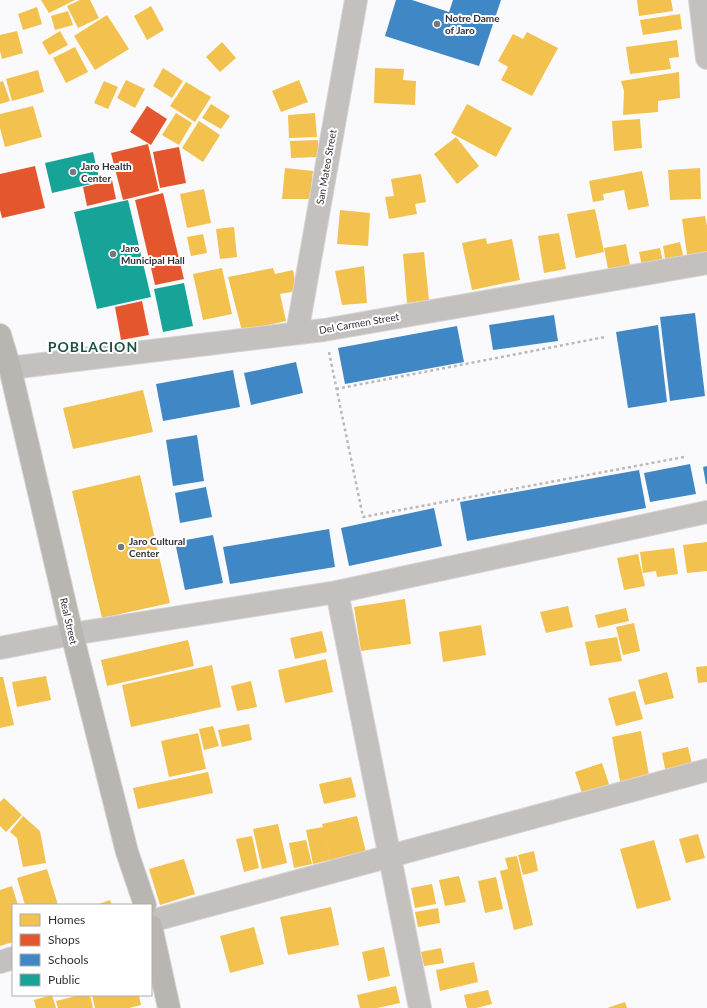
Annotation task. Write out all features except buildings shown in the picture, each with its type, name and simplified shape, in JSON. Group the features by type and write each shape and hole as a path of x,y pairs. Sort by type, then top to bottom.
{"main road":[{"name":"Real Street","path":"0,335 5,369 127,852 144,904"},
{"path":"152,931 169,1008"}],"street":[{"name":"San Mateo Street","path":"296,333 356,0"},
{"path":"700,0 707,58"},
{"name":"Del Carmen Street","path":"5,369 324,330 707,263"},
{"path":"0,648 72,634 337,592 707,512"},
{"path":"337,592 420,1008"},
{"path":"152,921 707,770"},
{"path":"0,962 12,958"}],"path":[{"path":"324,330 363,517 684,457"},
{"path":"336,389 605,337"}],"place":[{"name":"Notre Dame of Jaro","path":"437,24"},
{"name":"Jaro Health Center","path":"73,172"},
{"name":"Jaro Municipal Hall","path":"113,254"},
{"name":"Jaro Cultural Center","path":"121,547"}],"district":[{"name":"POBLACION","path":"93,347"}]}
